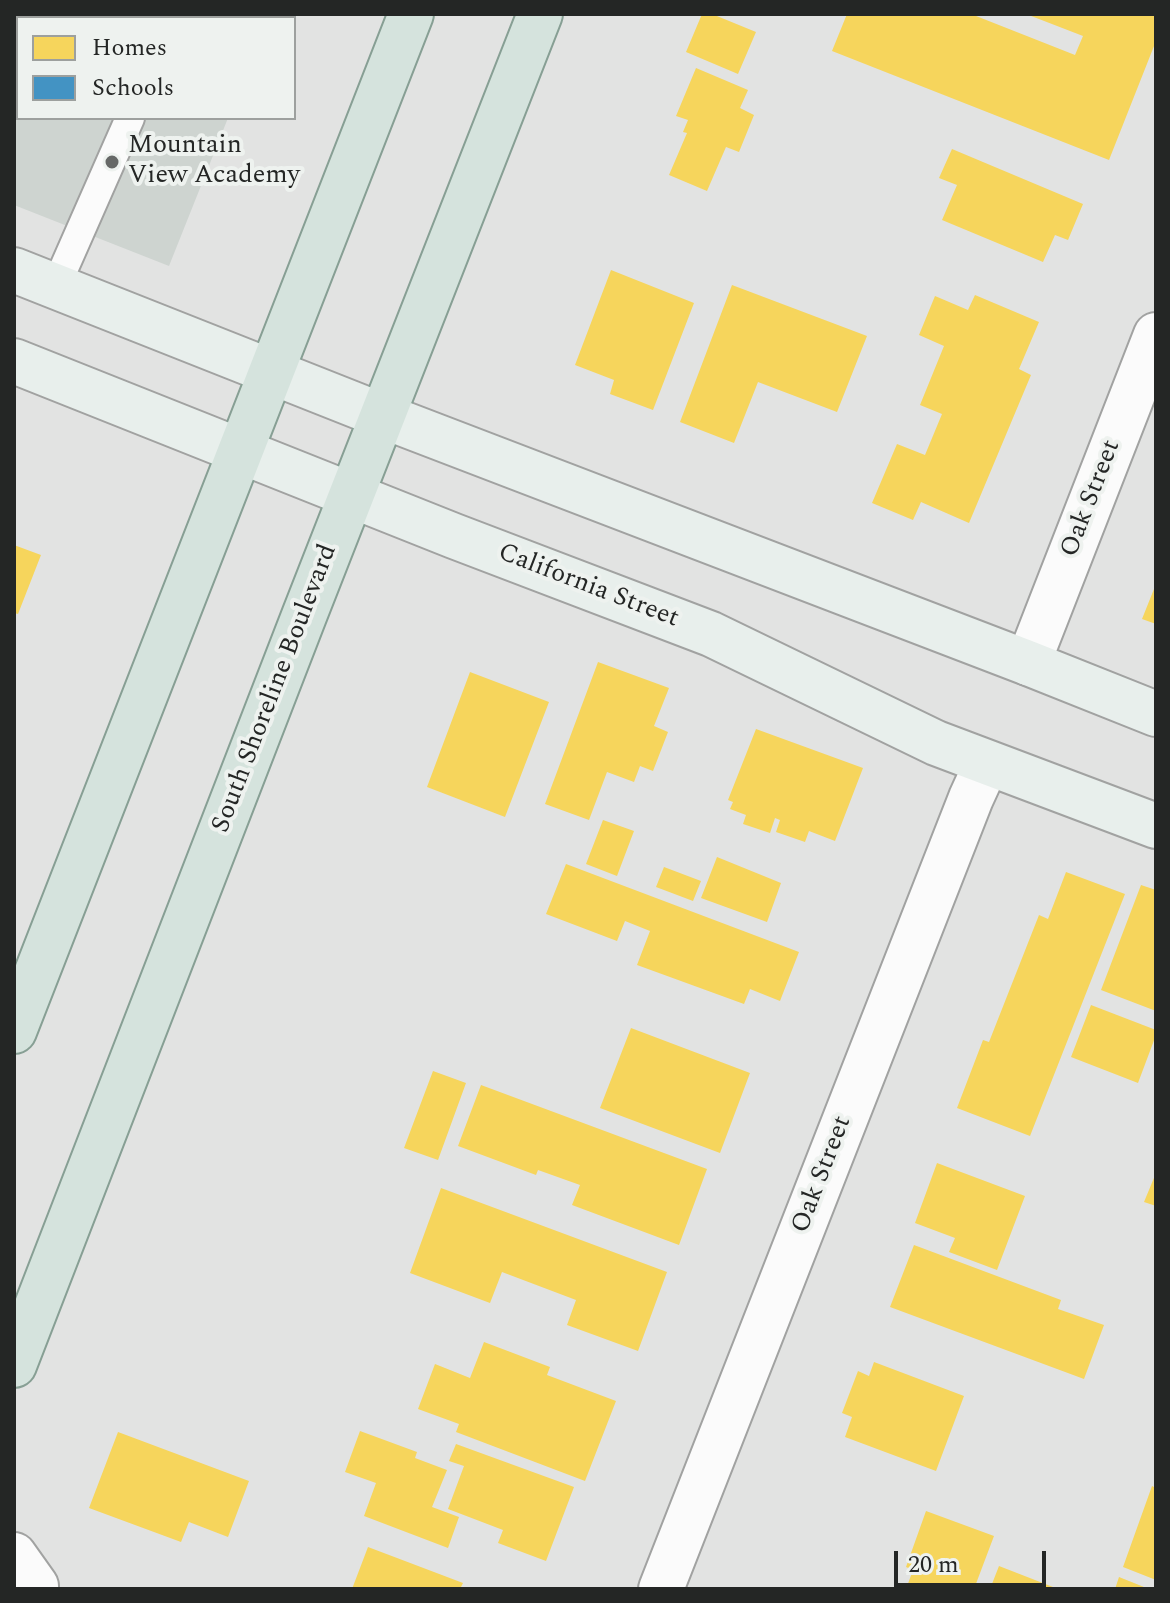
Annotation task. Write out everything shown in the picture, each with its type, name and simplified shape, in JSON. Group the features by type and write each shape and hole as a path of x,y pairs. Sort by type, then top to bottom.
{"main road":[{"path":"14,1031 411,14"},
{"name":"South Shoreline Boulevard","path":"14,1365 540,14"},
{"path":"14,270 1156,714"},
{"name":"California Street","path":"14,361 533,567 711,634 936,743 1156,826"}],"street":[{"name":"Oak Street","path":"1028,663 1156,335"},
{"name":"Oak Street","path":"661,1589 987,763"}],"lane":[{"path":"56,286 129,120"}],"shaded area":[{"name":"Mountain View Academy","path":"14,14 269,14 16,16 16,120 227,120 169,266 14,205"}],"building: Homes":[{"path":"702,14 712,14 756,32 738,74 686,52"},
{"path":"847,14 971,14 1075,55 1083,36 1026,14 1156,14 1156,41 1109,160 832,51"},
{"path":"696,68 748,90 740,108 754,115 739,152 726,147 707,191 669,175 687,133 683,132 688,120 676,116"},
{"path":"952,149 1083,204 1068,240 1055,235 1043,262 942,220 957,185 939,178"},
{"path":"611,270 694,303 653,410 610,394 614,380 575,365"},
{"path":"732,285 867,336 837,412 758,382 734,443 680,422"},
{"path":"975,295 1039,322 1019,369 1031,375 969,523 921,502 913,520 872,503 897,444 925,455 942,414 920,405 944,346 919,335 935,296 968,310"},
{"path":"14,545 41,555 18,614 14,613"},
{"path":"1156,584 1156,624 1142,619"},
{"path":"598,662 669,688 654,726 668,732 653,771 640,766 634,782 607,772 589,820 545,804"},
{"path":"470,672 549,702 505,817 427,787"},
{"path":"756,729 863,768 835,841 809,831 805,842 776,832 780,820 775,818 770,833 743,824 746,815 730,809 733,802 728,800"},
{"path":"603,820 634,831 617,876 586,864"},
{"path":"717,857 781,883 767,922 701,898"},
{"path":"566,864 799,952 780,1001 750,989 744,1004 637,965 650,931 625,921 617,941 546,914"},
{"path":"664,867 701,881 693,901 656,887"},
{"path":"1066,872 1125,894 1030,1136 957,1108 983,1040 989,1042 1039,915 1048,919"},
{"path":"1141,885 1156,890 1156,1011 1101,990"},
{"path":"1091,1005 1156,1030 1138,1083 1071,1057"},
{"path":"631,1028 750,1073 720,1153 600,1108"},
{"path":"433,1071 466,1083 438,1160 404,1148"},
{"path":"481,1085 707,1169 679,1245 572,1205 580,1185 538,1170 536,1175 458,1146"},
{"path":"937,1163 1025,1196 997,1270 949,1252 955,1238 915,1223"},
{"path":"1156,1173 1156,1206 1144,1202"},
{"path":"441,1188 667,1272 638,1351 567,1325 576,1300 502,1272 490,1303 410,1273"},
{"path":"914,1245 1061,1300 1058,1309 1104,1325 1084,1379 890,1307"},
{"path":"484,1342 550,1367 547,1375 616,1401 585,1481 456,1432 459,1424 418,1409 435,1364 470,1378"},
{"path":"874,1362 964,1396 936,1471 845,1437 852,1417 842,1413 858,1371 869,1376"},
{"path":"360,1431 417,1452 415,1458 447,1470 432,1507 459,1517 448,1548 364,1516 376,1483 345,1472"},
{"path":"118,1432 249,1481 228,1537 189,1522 181,1542 89,1508"},
{"path":"456,1444 574,1487 546,1561 498,1543 503,1530 448,1509 464,1466 449,1461"},
{"path":"1152,1486 1156,1488 1156,1580 1123,1567"},
{"path":"926,1511 994,1536 974,1589 906,1589 913,1570 906,1567"},
{"path":"368,1547 463,1583 460,1589 352,1589"},
{"path":"999,1566 1053,1587 990,1589"},
{"path":"1119,1577 1149,1589 1115,1589"}],"building: Schools":[{"path":"14,14 139,14 16,16 14,40"}],"place":[{"name":"Mountain View Academy","path":"112,162"}]}
